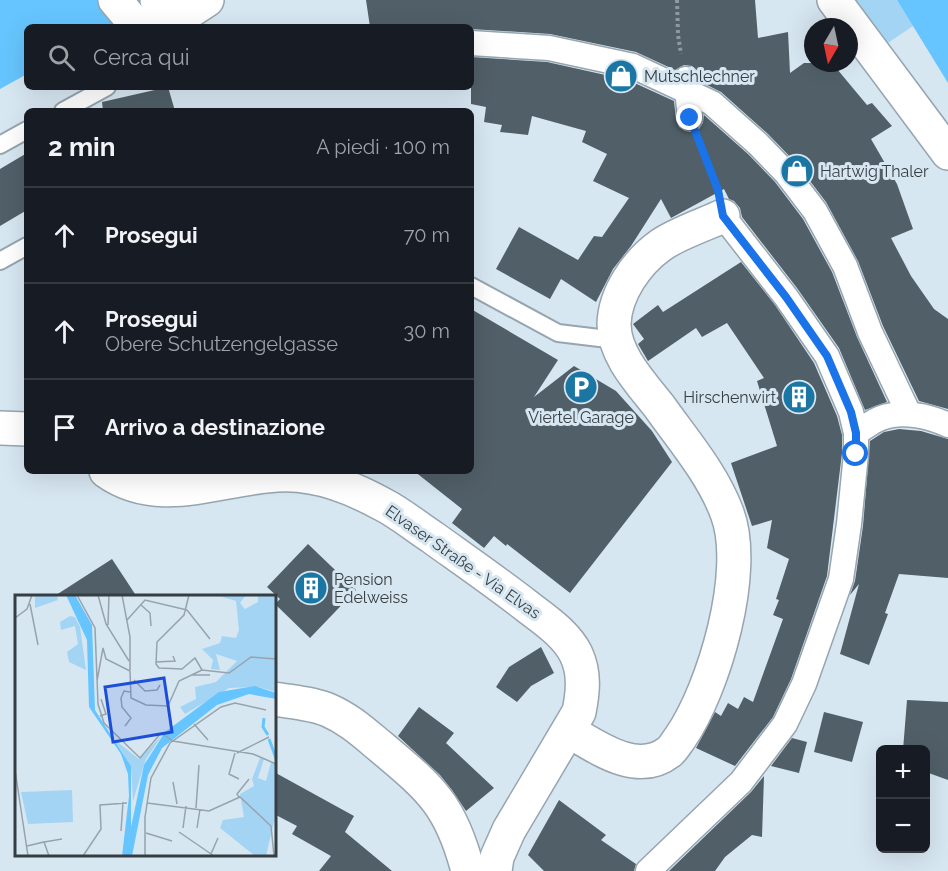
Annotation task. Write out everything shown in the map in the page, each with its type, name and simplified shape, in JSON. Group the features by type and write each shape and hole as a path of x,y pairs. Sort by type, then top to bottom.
{"street":[{"path":"168,19 207,0"},
{"path":"834,0 948,153"},
{"path":"474,43 549,48 633,66 661,79 686,82 712,103 779,165 815,211 845,266 870,332 909,414"},
{"path":"686,82 690,118"},
{"path":"569,731 613,756 635,761 654,760 670,752 685,730 713,669 733,592 735,555 728,514 707,472 630,368 616,340 614,323 626,284 640,264 662,244 723,216 786,297 827,356 851,412 856,433 855,465 841,579 804,684 785,724 741,782 648,871"},
{"path":"856,433 882,418 909,414 937,420 948,425"},
{"path":"0,428 24,429"},
{"name":"Elvaser Straße - Via Elvas","path":"110,474 146,489 181,490 273,475 309,477 346,487 384,505 487,575 558,630 576,653 582,672 583,692 579,712 509,830 497,857 495,871"},
{"path":"276,699 327,710 350,722 422,781 436,797 458,833 468,871"}],"lane":[{"path":"68,108 102,90"},
{"path":"0,145 24,132"},
{"path":"0,261 24,248"},
{"path":"474,288 558,333 616,340"}],"path":[{"path":"677,0 678,35 686,82"},
{"path":"690,118 718,190 723,216"}],"shaded area":[{"path":"840,0 897,0 913,26 876,51 858,26 858,18 853,18"}],"water":[{"path":"0,0 141,0 113,24 24,24 24,76 0,89"},
{"path":"897,0 948,0 948,83"}],"building":[{"path":"366,0 755,0 758,38 788,32 790,73 804,63 804,72 840,72 867,105 872,103 892,126 871,139 897,184 913,229 891,238 911,276 934,309 948,319 948,409 919,401 883,326 858,261 826,202 797,164 768,134 721,92 701,82 698,71 692,66 684,65 675,70 636,52 550,34 474,29 474,24 370,24"},
{"path":"474,57 547,62 628,80 674,101 676,120 679,127 685,131 692,132 699,129 704,115 748,154 775,182 803,219 832,272 857,337 887,402 865,410 839,348 797,288 742,217 740,208 729,199 724,189 671,218 661,199 631,246 613,269 596,302 561,279 550,299 496,269 519,227 578,260 594,236 602,237 629,198 593,181 607,154 582,142 586,131 532,116 528,135 500,132 502,125 484,122 486,107 471,104 471,90 474,90"},
{"path":"155,90 169,90 174,108 103,108 102,102"},
{"path":"24,155 24,212 0,226 0,169"},
{"path":"741,262 775,305 814,363 837,416 842,435 842,453 827,576 791,679 773,717 735,766 696,748 715,712 721,716 728,703 738,709 744,697 753,702 783,619 773,615 789,559 767,548 772,520 752,526 731,463 777,446 757,381 764,378 727,323 702,337 696,328 648,361 638,344 644,339 633,324 658,305 663,312"},
{"path":"474,311 558,360 534,397 574,366 616,391 652,431 672,462 570,593 494,536 484,548 452,523 462,509 418,474 474,474"},
{"path":"899,429 921,431 948,439 948,578 899,574 885,613 888,614 869,665 840,654 859,584 850,595 855,581 863,526 870,441 884,432"},
{"name":"Pension Edelweiss","path":"308,544 356,590 310,638 276,605 280,599 267,587"},
{"path":"112,559 136,595 56,595"},
{"path":"541,647 554,673 531,686 517,702 496,687 509,667"},
{"path":"907,700 948,702 948,780 930,773 930,745 903,745"},
{"path":"419,707 454,733 446,743 494,788 466,811 440,775 398,736"},
{"path":"824,712 863,722 852,762 814,752"},
{"path":"792,738 807,742 799,773 771,766"},
{"path":"276,773 354,816 345,832 392,871 319,871 331,856 292,834 297,826 276,815"},
{"path":"764,776 762,837 752,835 725,857 715,871 669,871 751,792"},
{"path":"559,800 606,835 601,840 636,864 634,871 544,871 528,855"}],"place":[{"name":"Mutschlechner","path":"621,76"},
{"name":"Hartwig Thaler","path":"797,171"},
{"name":"Viertel Garage","path":"581,387"},
{"name":"Hirschenwirt","path":"799,397"},
{"name":"Pension Edelweiss","path":"311,588"}],"route":[{"path":"690,118 718,190 723,216 786,297 827,356 851,412 856,433 856,454"}]}
